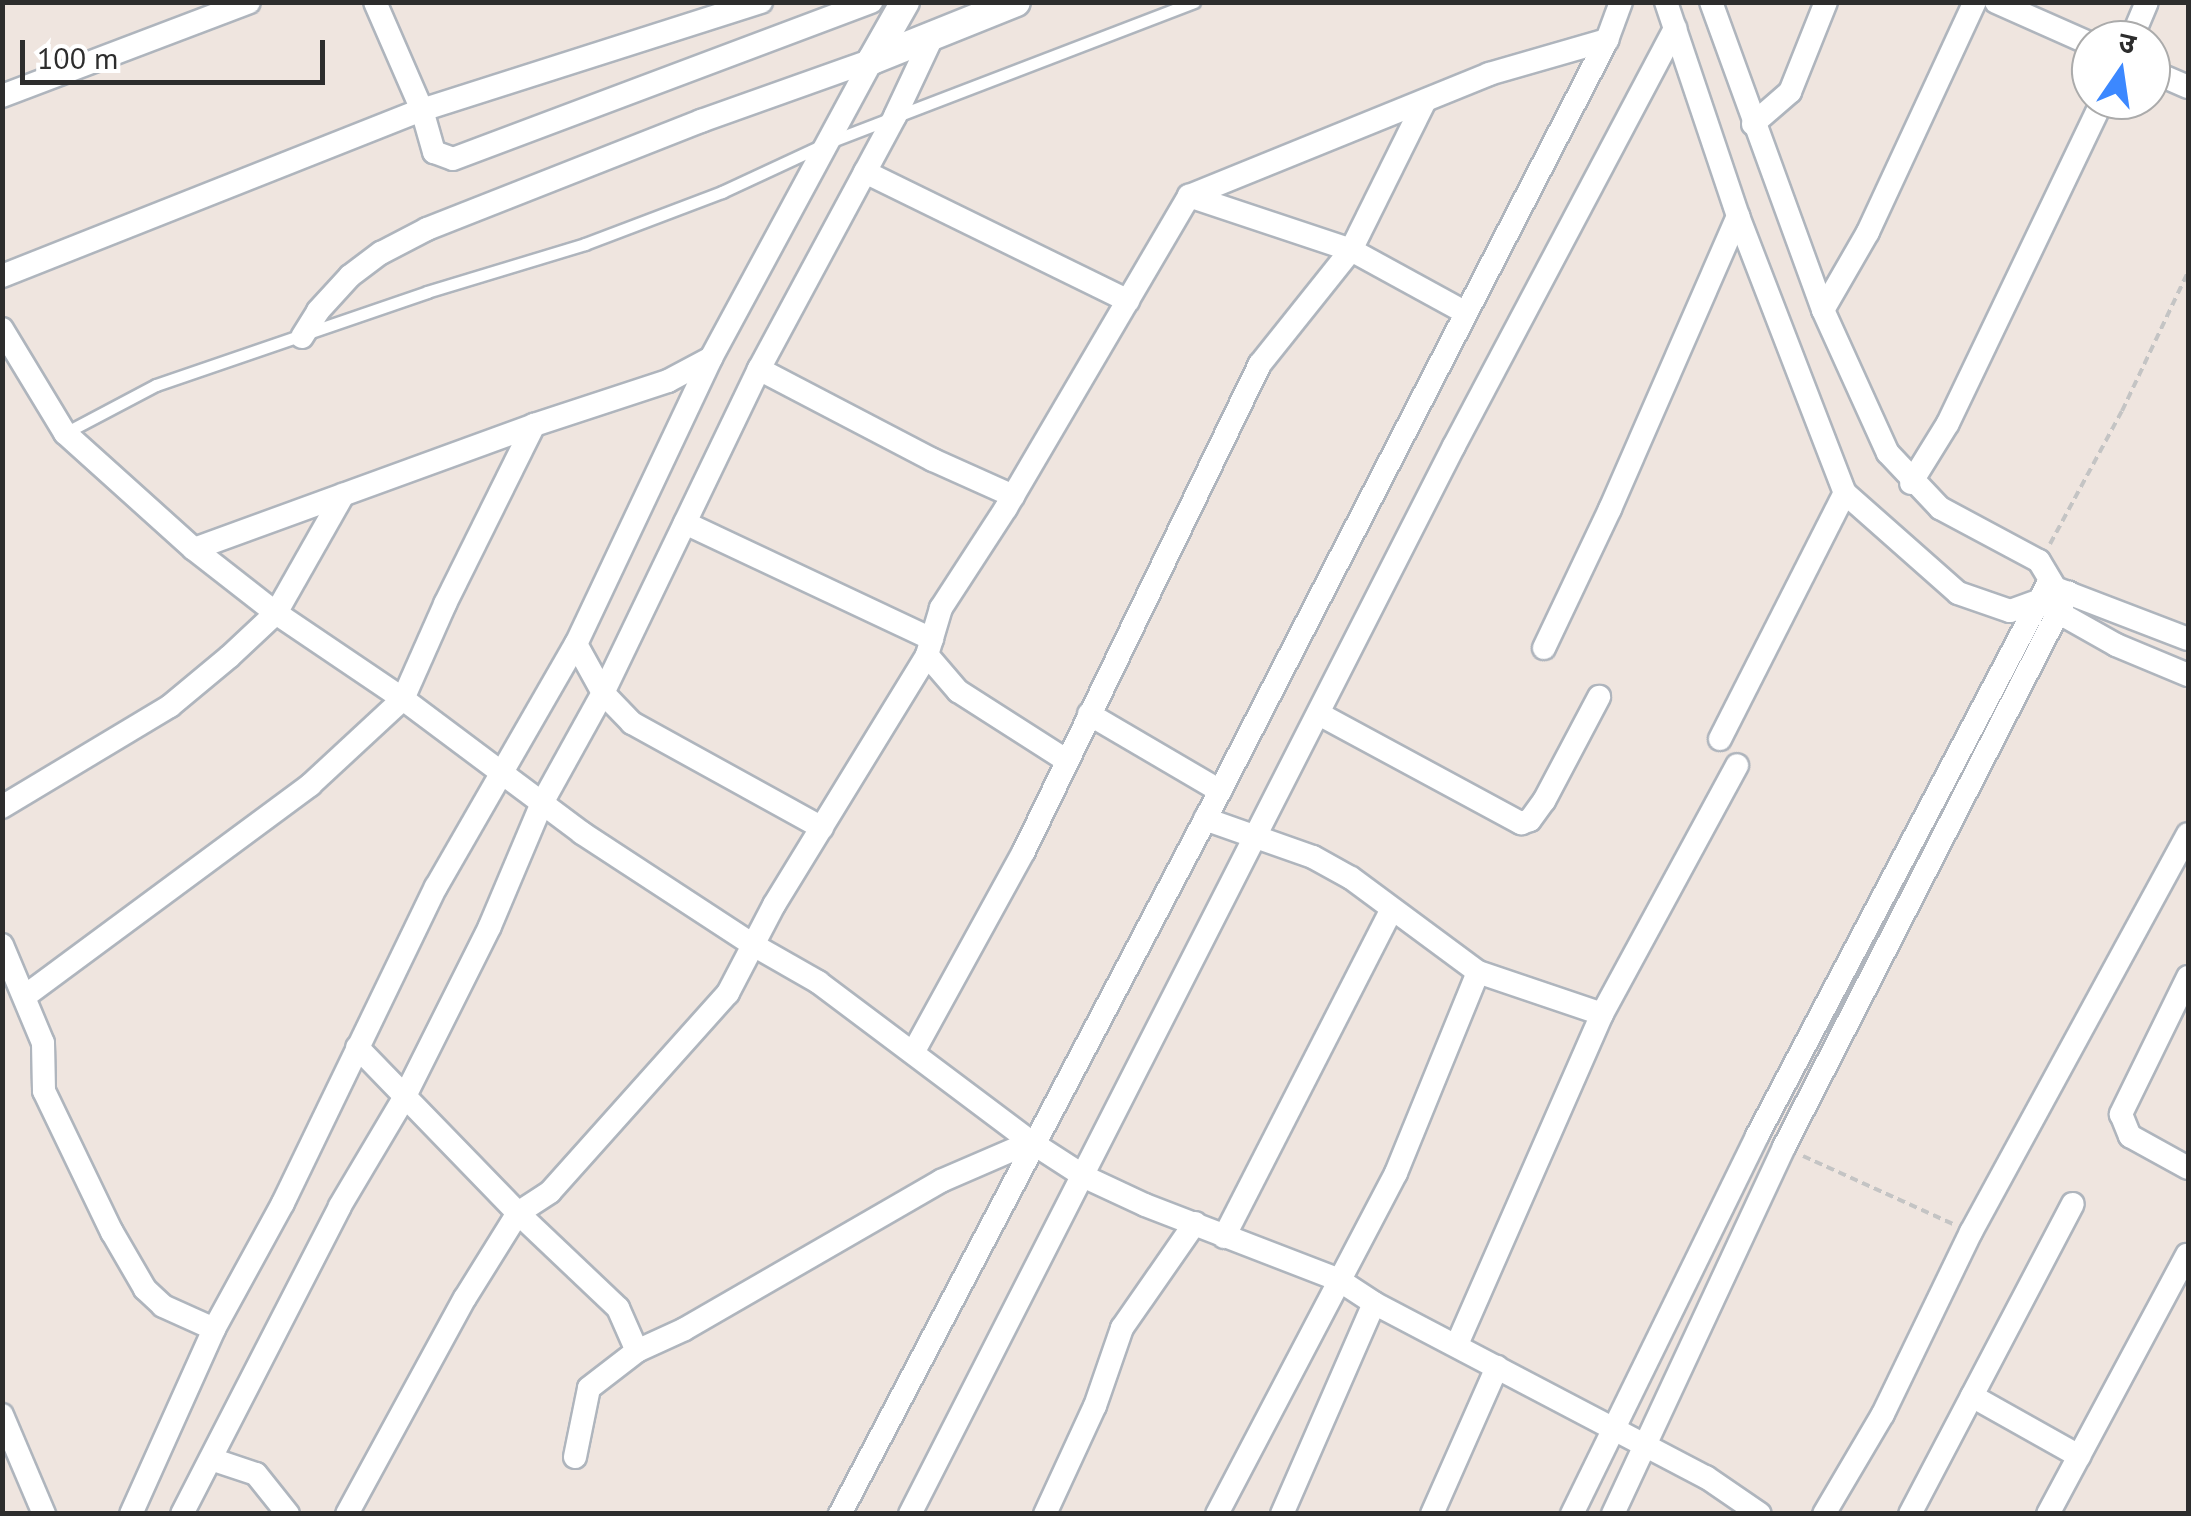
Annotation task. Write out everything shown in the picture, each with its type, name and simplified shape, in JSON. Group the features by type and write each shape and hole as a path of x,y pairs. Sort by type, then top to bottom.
{"street":[{"path":"2,96 249,2"},
{"path":"376,2 422,110 434,152 454,159 871,2"},
{"path":"2,276 422,110 760,2"},
{"path":"130,1514 214,1329 283,1203 436,887 576,644 711,358 906,2"},
{"path":"182,1514 340,1206 404,1098 490,926 542,803 603,692 759,369 896,116 951,2"},
{"path":"302,338 318,311 350,276 427,229 1016,2"},
{"path":"840,1514 1031,1142 1220,791 1607,40 1621,2"},
{"path":"1666,2 1738,216 1845,493 1958,593 2010,611 2047,608 2188,675"},
{"path":"1711,2 1823,310 1888,453 1911,482 1940,508 2052,578 2188,640"},
{"path":"1753,124 1790,92 1826,2"},
{"path":"1823,310 1868,232 1975,2"},
{"path":"1996,2 2071,35"},
{"path":"910,1514 1675,28"},
{"path":"347,1514 464,1298 518,1213 550,1192 728,993 774,904 930,647 941,608 1013,496 1188,196 1488,74 1607,40"},
{"path":"914,1051 1024,851 1260,364 1351,250 1426,101"},
{"path":"1911,482 1948,422 2092,120"},
{"path":"865,172 1128,301"},
{"path":"1188,196 1351,250 1466,313"},
{"path":"1544,648 1610,510 1738,216"},
{"path":"2,329 65,434 194,548 276,613 504,772 542,803 755,946 818,982 1031,1142 1085,1177 1224,1237 1339,1280 1374,1303 1647,1446 1760,1514"},
{"path":"194,548 534,425 668,381 711,358"},
{"path":"759,369 933,460 1013,496"},
{"path":"25,996 310,784 403,700 444,604 534,425"},
{"path":"1720,738 1845,493"},
{"path":"2,807 170,706 276,613 343,494"},
{"path":"685,523 930,647 958,691 1066,760"},
{"path":"1613,1514 1784,1147 2047,608 2052,578"},
{"path":"1572,1514 1757,1136 2047,608"},
{"path":"576,644 603,692 632,723 822,828"},
{"path":"1319,714 1520,823 1530,820 1544,801 1599,698"},
{"path":"1089,714 1220,791"},
{"path":"1458,1346 1602,1014 1736,765"},
{"path":"1205,819 1257,835 1339,871 1478,972 1602,1014"},
{"path":"1824,1514 1883,1414 1971,1232 2188,834"},
{"path":"1224,1237 1390,911"},
{"path":"2,945 43,1043 44,1090 144,1290 163,1306 214,1329"},
{"path":"1217,1514 1396,1173 1478,972"},
{"path":"2188,977 2122,1114 2130,1136 2188,1168"},
{"path":"357,1047 518,1213 618,1308 637,1351"},
{"path":"576,1456 589,1388 637,1351 685,1329 941,1180 1031,1142"},
{"path":"1910,1514 2073,1204"},
{"path":"1045,1514 1094,1406 1122,1328 1195,1223"},
{"path":"2048,1514 2187,1255"},
{"path":"1282,1514 1374,1303"},
{"path":"1432,1514 1497,1367"},
{"path":"1972,1396 2079,1456"},
{"path":"2,1416 44,1514"},
{"path":"211,1459 256,1474 288,1514"}],"lane":[{"path":"65,434 156,386 427,292 585,244 722,192 826,143 1194,2"}],"path":[{"path":"2052,578 2068,519 2188,272"},
{"path":"1784,1147 1971,1232"}]}
